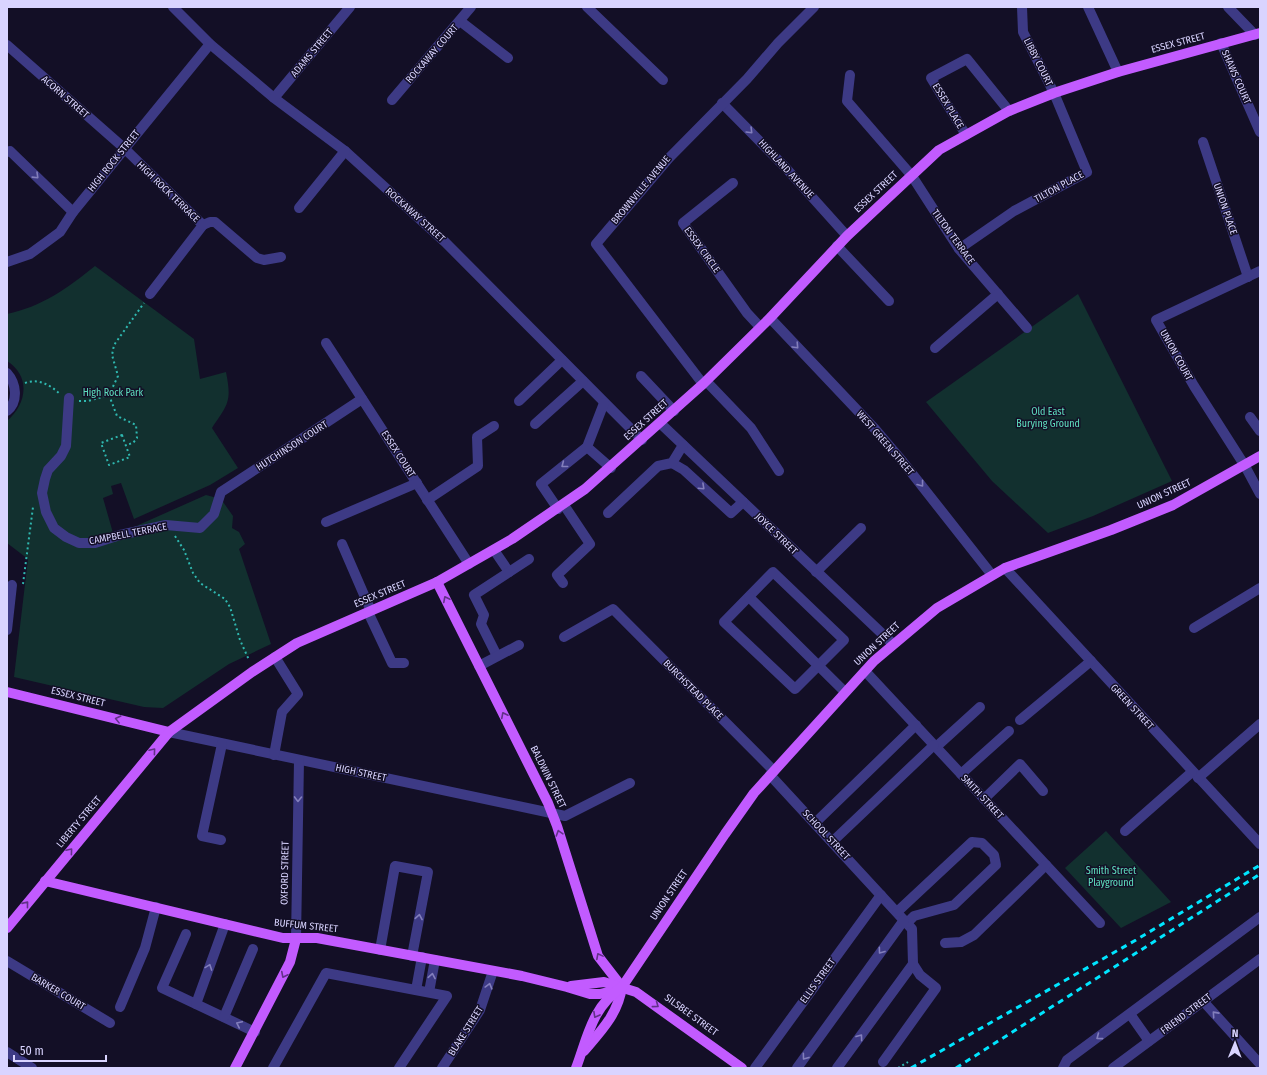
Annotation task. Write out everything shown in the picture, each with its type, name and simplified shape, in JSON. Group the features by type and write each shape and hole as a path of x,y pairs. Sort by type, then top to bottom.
{"main road":[{"name":"ESSEX STREET","path":"7,692 169,732 297,643 437,582 494,550 561,507 611,468 674,411 770,318 847,236 939,150 1009,111 1054,93 1118,72 1257,34"},
{"name":"UNION STREET","path":"576,1068 596,1015 608,997 622,987 733,822 772,773 845,692 893,644 937,608 1005,568 1111,530 1172,505 1245,466 1260,456"},
{"name":"BALDWIN STREET","path":"437,582 553,814 596,952 600,960 622,987"},
{"name":"LIBERTY STREET","path":"7,928 169,732"},
{"name":"BUFFUM STREET","path":"45,881 280,937 296,939 317,938 417,956 493,970 567,986 595,994 622,987"},
{"name":"OXFORD STREET","path":"235,1068 290,962 296,939"},
{"name":"UNION STREET","path":"581,1055 613,1015 619,1002 622,987"},
{"name":"SILSBEE STREET","path":"622,987 643,996 742,1068"}],"street":[{"name":"ROCKAWAY STREET","path":"173,7 210,44 274,98 345,151 445,242 642,440"},
{"name":"ADAMS STREET","path":"274,98 350,7"},
{"name":"ROCKAWAY COURT","path":"392,100 472,7"},
{"path":"587,7 663,80"},
{"name":"LIBBY COURT","path":"1022,7 1023,32 1054,93"},
{"path":"1088,7 1118,72"},
{"path":"1228,7 1257,34"},
{"name":"BROWNVILLE AVENUE","path":"704,382 596,244 668,158 722,103 810,8"},
{"path":"460,21 508,58"},
{"name":"SHAWS COURT","path":"1221,43 1260,132"},
{"name":"HIGH ROCK STREET","path":"7,262 30,254 60,232 73,212 124,148 210,44"},
{"name":"ACORN STREET","path":"7,45 124,148"},
{"name":"ESSEX PLACE","path":"966,135 931,78 967,59 1009,111"},
{"name":"TILTON TERRACE","path":"850,75 847,101 912,176 959,249 1027,328"},
{"name":"TILTON PLACE","path":"959,249 1014,211 1087,172 1054,93"},
{"name":"HIGHLAND AVENUE","path":"722,103 786,167 847,236"},
{"name":"UNION PLACE","path":"1203,142 1248,277"},
{"name":"HIGH ROCK TERRACE","path":"124,148 203,225 150,294"},
{"path":"7,152 10,151 73,212"},
{"path":"299,208 345,151"},
{"name":"ESSEX CIRCLE","path":"733,183 683,223 747,313 760,327"},
{"path":"203,225 210,222 215,222 257,258 264,260 281,257"},
{"path":"837,246 889,301"},
{"name":"UNION COURT","path":"1245,466 1194,386 1156,320 1260,271"},
{"path":"935,348 998,294"},
{"name":"WEST GREEN STREET","path":"770,318 894,451 992,575"},
{"name":"ESSEX COURT","path":"326,344 469,564"},
{"path":"519,401 562,360"},
{"path":"7,373 15,387 14,399 7,411"},
{"path":"641,376 674,411"},
{"path":"535,424 583,381"},
{"path":"704,382 751,428 778,471"},
{"name":"CAMPBELL TERRACE","path":"68,398 66,446 62,456 48,470 42,493 46,512 54,528 66,537 79,542 95,543 120,535 166,525 200,528"},
{"name":"HUTCHINSON COURT","path":"200,528 214,514 221,492 362,399"},
{"path":"563,583 557,575 590,544 541,484 587,447 604,403"},
{"path":"1250,417 1260,431"},
{"name":"JOYCE STREET","path":"660,423 893,644"},
{"path":"427,500 478,466 477,437 494,426"},
{"path":"672,463 683,445"},
{"path":"587,447 611,468"},
{"path":"608,513 658,466 672,463 684,470 731,513 743,502"},
{"path":"1245,466 1260,494"},
{"path":"326,522 417,483"},
{"path":"816,572 861,528"},
{"path":"342,544 392,663 404,663"},
{"path":"494,550 509,572"},
{"path":"497,656 481,624 484,615 474,595 530,559"},
{"name":"GREEN STREET","path":"1005,568 1259,843"},
{"path":"773,572 844,640 794,689 724,622 749,597 773,572"},
{"path":"7,630 9,598 12,586"},
{"path":"1194,628 1260,588"},
{"path":"749,597 845,692"},
{"name":"BURCHSTEAD PLACE","path":"564,637 613,609 772,773"},
{"path":"479,666 519,645"},
{"path":"274,755 282,712 298,694 275,657"},
{"path":"1020,720 1090,661"},
{"name":"SMITH STREET","path":"865,671 1100,923"},
{"path":"832,842 935,746 980,707"},
{"path":"1125,831 1260,724"},
{"path":"815,823 916,725"},
{"path":"961,774 1009,731"},
{"name":"HIGH STREET","path":"169,732 565,816 630,783"},
{"path":"221,840 202,836 222,744"},
{"name":"OXFORD STREET","path":"296,939 299,760"},
{"path":"984,799 1020,764 1043,791"},
{"name":"SCHOOL STREET","path":"772,773 832,842 905,921"},
{"path":"796,1068 905,921 972,842 982,842 994,855 996,865 954,905 914,916 905,921"},
{"path":"945,943 961,942 974,935 1046,865"},
{"path":"380,950 395,866 428,872 417,956 416,990"},
{"name":"ELLIS STREET","path":"755,1068 881,894"},
{"path":"120,1007 145,948 156,907"},
{"path":"1062,1068 1067,1060 1260,917"},
{"path":"883,1062 936,988 920,975 913,964 905,921"},
{"path":"196,1004 225,924"},
{"path":"186,934 162,988 255,1032"},
{"path":"224,1017 253,949"},
{"name":"FRIEND STREET","path":"1112,1068 1260,959"},
{"path":"429,992 435,960"},
{"name":"BARKER COURT","path":"7,961 110,1023"},
{"path":"837,1068 913,964"},
{"name":"BLAKE STREET","path":"442,1068 480,1010 493,970"},
{"path":"273,1068 326,973 447,996 399,1068"},
{"path":"1203,1001 1260,1064"},
{"path":"1130,1014 1149,1041"},
{"path":"7,1052 32,1068"}],"path":[{"path":"126,445 133,442 137,438 136,425 117,416 109,395 118,376 112,355 114,345 150,294"},
{"path":"15,387 30,381 46,382 68,398 88,402 109,395"},
{"path":"122,435 126,445 130,457 109,465 101,443 122,435"},
{"path":"24,574 33,503"},
{"path":"172,525 174,535 184,550 193,573 200,583 225,599 230,607 240,640 249,660"},
{"path":"898,1068 908,1062"}],"green space":[{"name":"High Rock Park","path":"95,266 194,339 200,379 226,372 229,390 227,402 225,408 212,428 238,468 210,485 134,519 121,483 111,486 113,494 103,498 113,533 134,527 206,495 221,499 233,516 232,528 239,532 245,544 239,549 271,644 229,664 163,708 144,707 14,677 28,559 7,543 7,421 19,407 24,390 20,374 15,367 7,361 7,314 31,307 54,296"},
{"name":"Old East Burying Ground","path":"1078,294 1172,481 1093,516 1048,533 992,481 926,402"},
{"name":"Smith Street Playground","path":"1106,831 1171,902 1121,928 1065,868"}],"railway":[{"path":"911,1068 1136,940 1260,865"},
{"path":"956,1068 1260,874"}]}
